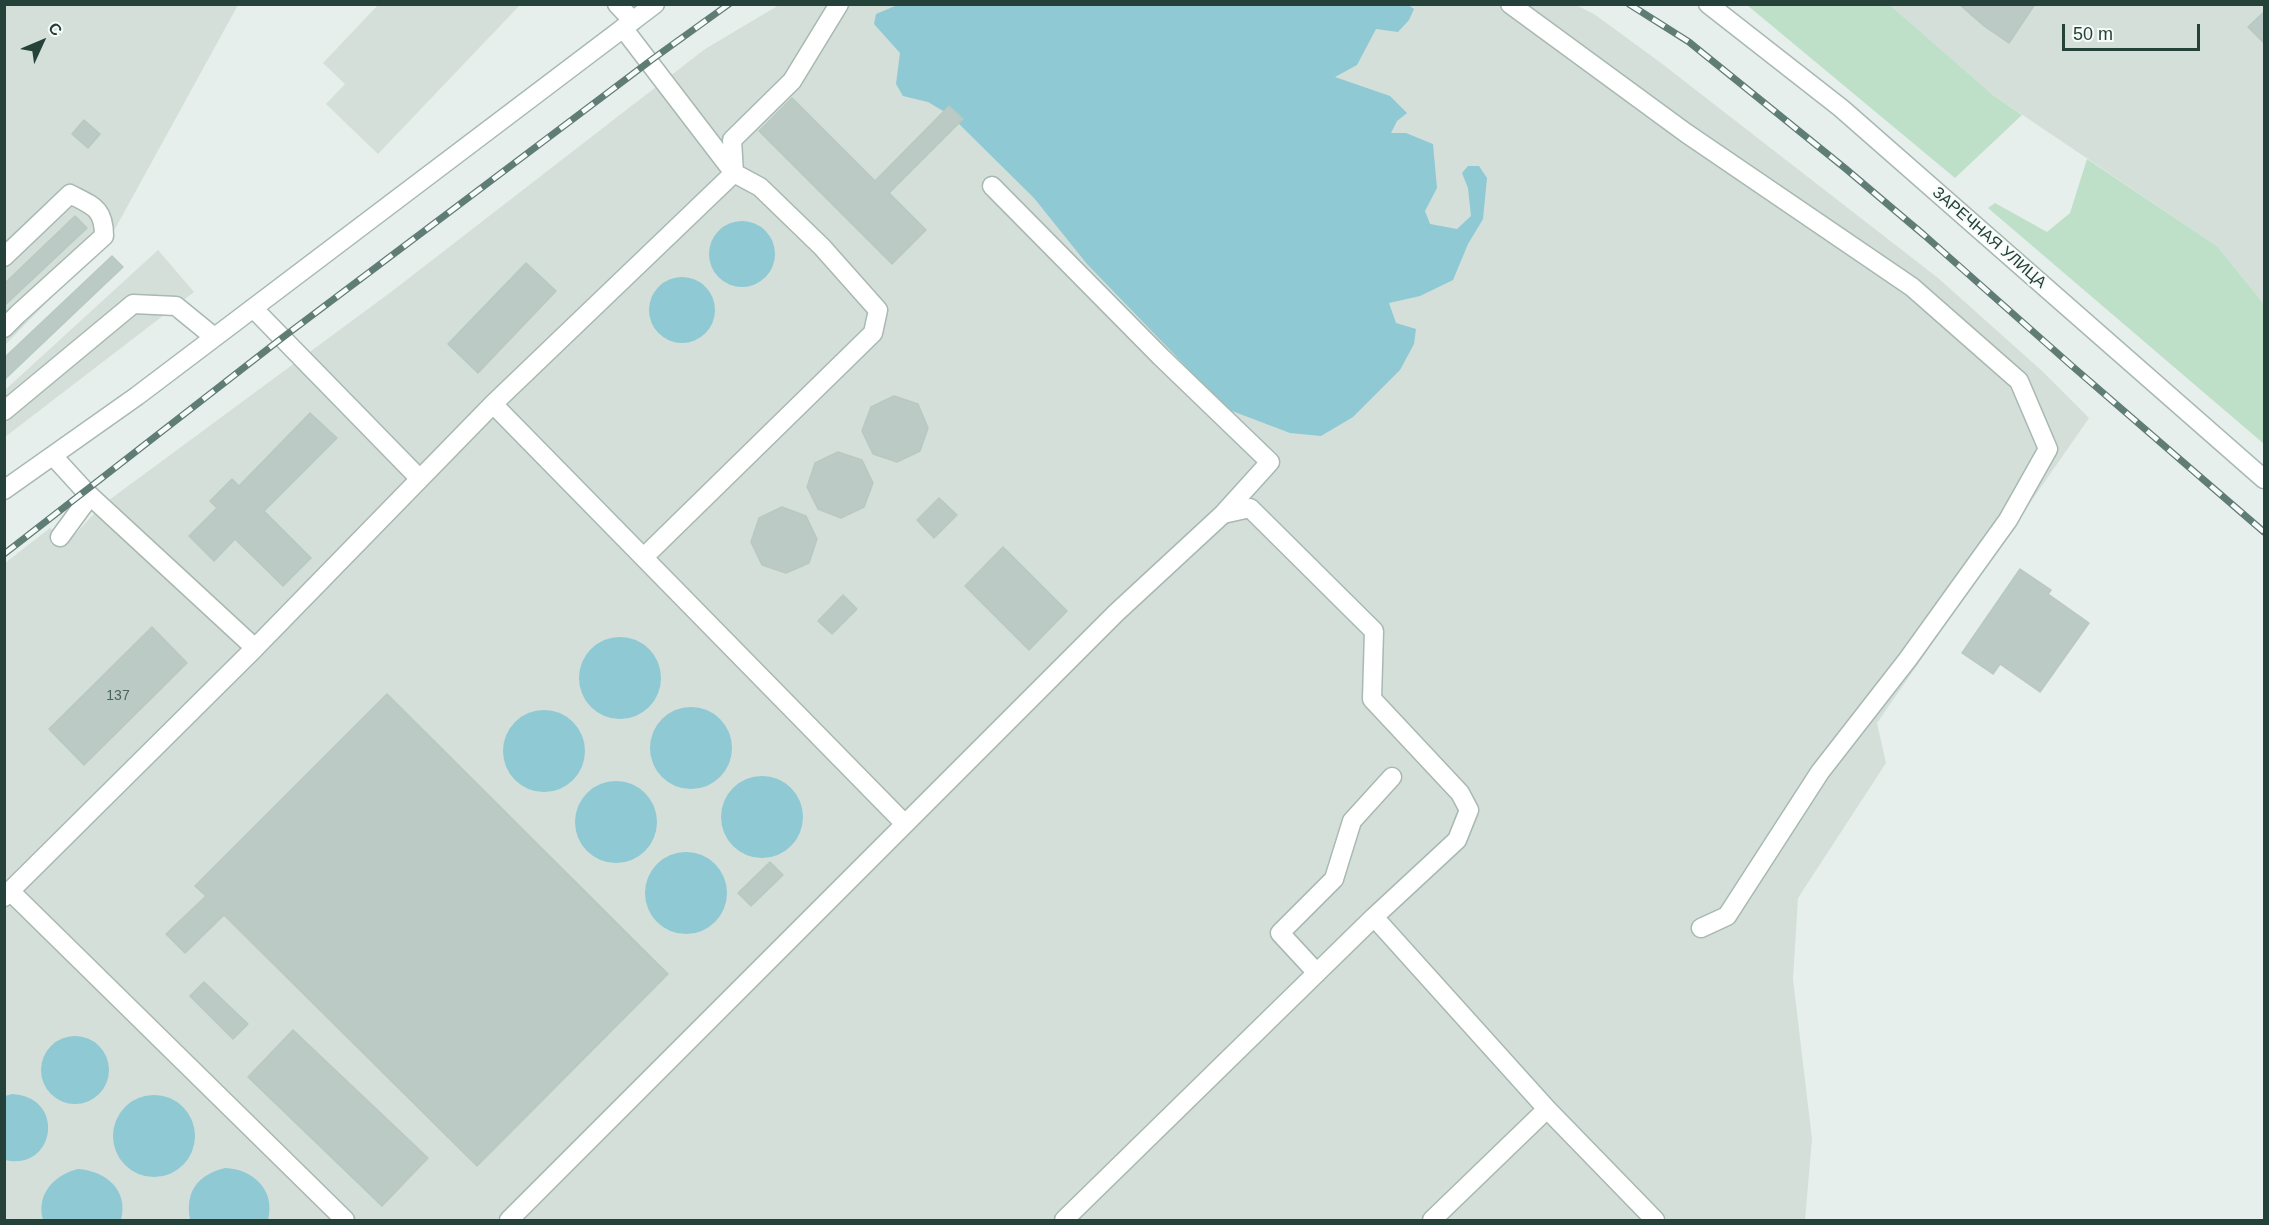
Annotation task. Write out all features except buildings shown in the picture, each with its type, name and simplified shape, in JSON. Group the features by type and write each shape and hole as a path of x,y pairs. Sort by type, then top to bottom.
{"street":[{"path":"617,4 628,25 734,172 760,187 822,247 878,310 873,333 644,556"},
{"path":"4,490 137,396 655,4"},
{"path":"345,1221 7,894 255,648 419,478 734,172 732,140 792,81 839,4"},
{"path":"1510,4 1695,139 1912,287 2019,381 2048,449 2008,520 1908,659 1821,772 1727,916 1701,928"},
{"name":"ЗАРЕЧНАЯ УЛИЦА","path":"1708,4 1841,108 2265,479"},
{"path":"509,1221 1116,614 1223,514 1270,462 1161,357 992,186"},
{"path":"4,257 70,194 94,206 104,221 104,236 4,328"},
{"path":"4,411 133,304 176,306 214,338"},
{"path":"253,308 419,478"},
{"path":"494,404 905,824"},
{"path":"53,456 90,496 255,648"},
{"path":"60,537 90,496"},
{"path":"1064,1221 1374,917 1457,840 1469,810 1460,793 1372,699 1374,631 1250,508 1223,514"},
{"path":"1317,973 1280,933 1334,879 1352,821 1392,777"},
{"path":"1374,917 1547,1108 1655,1221"},
{"path":"1432,1221 1547,1108"}],"shaded area":[{"path":"5,5 238,5 110,238 5,345"},
{"path":"378,5 520,5 378,154 326,104 345,84 323,63"},
{"path":"779,5 1576,5 1594,14 1661,63 1938,278 2041,370 2089,418 1877,723 1886,763 1798,898 1793,979 1812,1139 1805,1220 5,1220 5,563 50,528 68,542 101,506 391,292 705,49"},
{"path":"1890,5 2264,5 2264,304 2217,246 1993,95"},
{"path":"158,250 194,292 5,437 5,390"}],"green space":[{"path":"1747,5 1890,5 1993,95 2022,115 1955,178"},
{"path":"2087,159 2217,246 2264,304 2264,444 1988,208 1995,203 2047,232 2070,213"}],"water":[{"path":"900,4 1408,5 1414,9 1409,20 1398,32 1376,29 1357,65 1335,77 1390,96 1407,113 1397,121 1391,133 1406,133 1433,144 1437,188 1425,211 1430,224 1457,229 1471,216 1468,188 1462,173 1468,166 1479,166 1487,178 1483,219 1468,244 1453,280 1420,296 1389,303 1396,323 1416,329 1414,344 1400,370 1353,417 1321,436 1290,433 1227,409 1087,264 1034,198 950,115 928,102 903,96 896,84 900,53 874,24 876,14"},
{"path":"742,221 755,224 765,231 772,241 775,254 772,267 765,277 755,284 742,287 729,284 719,277 712,267 709,254 712,241 719,231 729,224"},
{"path":"682,277 695,280 705,287 712,297 715,310 712,323 705,333 695,340 682,343 669,340 659,333 652,323 649,310 652,297 659,287 669,280"},
{"path":"620,637 636,641 649,649 657,662 661,678 657,694 649,707 636,715 620,719 604,715 591,707 583,694 579,678 583,662 591,649 604,641"},
{"path":"691,707 707,711 720,719 728,732 732,748 728,764 720,777 707,785 691,789 675,785 662,777 654,764 650,748 654,732 662,719 675,711"},
{"path":"544,710 560,714 573,722 581,735 585,751 581,767 573,780 560,788 544,792 528,788 515,780 507,767 503,751 507,735 515,722 528,714"},
{"path":"762,776 778,780 791,788 799,801 803,817 799,833 791,846 778,854 762,858 746,854 733,846 725,833 721,817 725,801 733,788 746,780"},
{"path":"616,781 632,785 645,793 653,806 657,822 653,838 645,851 632,859 616,863 600,859 587,851 579,838 575,822 579,806 587,793 600,785"},
{"path":"686,852 702,856 715,864 723,877 727,893 723,909 715,922 702,930 686,934 670,930 657,922 649,909 645,893 649,877 657,864 670,856"},
{"path":"75,1036 88,1039 99,1046 106,1057 109,1070 106,1083 99,1094 88,1101 75,1104 62,1101 51,1094 44,1083 41,1070 44,1057 51,1046 62,1039"},
{"path":"12,1094 30,1098 41,1107 47,1119 48,1133 44,1145 35,1155 22,1161 5,1160 5,1096"},
{"path":"154,1095 170,1099 183,1107 191,1120 195,1136 191,1152 183,1165 170,1173 154,1177 138,1173 125,1165 117,1152 113,1136 117,1120 125,1107 138,1099"},
{"path":"225,1168 245,1172 260,1183 269,1199 268,1220 190,1220 189,1201 195,1186 207,1175"},
{"path":"78,1169 98,1174 113,1184 122,1200 121,1220 43,1220 42,1202 49,1187 61,1176"}],"railway":[{"path":"4,554 282,338 729,4"},
{"path":"1629,4 1689,42 1846,169 2264,532"}]}
